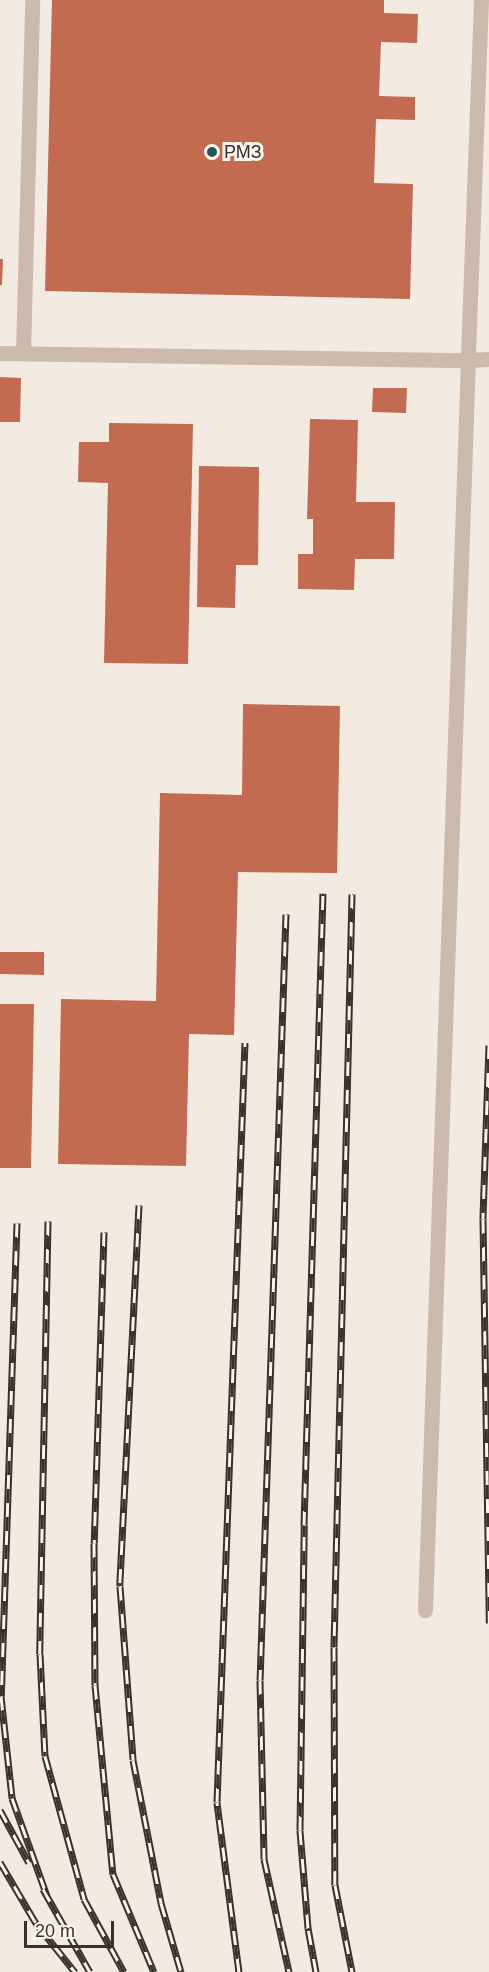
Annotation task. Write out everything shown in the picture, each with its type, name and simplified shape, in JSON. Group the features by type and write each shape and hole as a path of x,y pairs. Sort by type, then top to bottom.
{"lane":[{"path":"23,353 32,0"},
{"path":"425,1610 481,0"},
{"path":"0,353 489,359"}],"building":[{"name":"РМЗ","path":"52,0 384,0 384,13 418,14 417,43 381,42 379,96 415,97 415,120 376,119 374,183 413,184 410,299 45,291"},
{"path":"0,259 3,259 2,285 0,285"},
{"path":"0,377 21,378 20,422 0,422"},
{"path":"373,388 407,388 406,413 372,412"},
{"path":"310,419 358,420 356,502 395,502 394,559 355,559 354,590 298,589 298,554 313,554 313,519 307,519"},
{"path":"109,423 193,424 188,664 104,663 108,483 78,482 79,442 109,442"},
{"path":"199,466 259,467 258,565 236,565 235,608 197,607"},
{"path":"243,704 340,706 337,873 238,872 234,1035 189,1034 186,1166 58,1164 61,999 156,1001 160,793 242,795"},
{"path":"0,952 44,952 44,975 0,974"},
{"path":"0,1004 34,1004 31,1168 0,1168"}],"railway":[{"path":"316,1972 308,1928 300,1830 304,1525 323,893"},
{"path":"352,894 334,1647 335,1885 352,1972"},
{"path":"286,914 260,1680 264,1859 289,1972"},
{"path":"239,1972 217,1802 245,1043"},
{"path":"489,1045 483,1219 489,1623"},
{"path":"139,1205 120,1586 133,1760 161,1903 181,1972"},
{"path":"48,1221 40,1654 45,1756 84,1899 124,1972"},
{"path":"17,1223 1,1696 12,1798 47,1896"},
{"path":"104,1232 94,1543 95,1685 113,1874 154,1972"},
{"path":"0,1810 29,1863"},
{"path":"0,1862 36,1923 75,1972"},
{"path":"43,1889 90,1972"}],"place":[{"name":"РМЗ","path":"212,152"}]}
